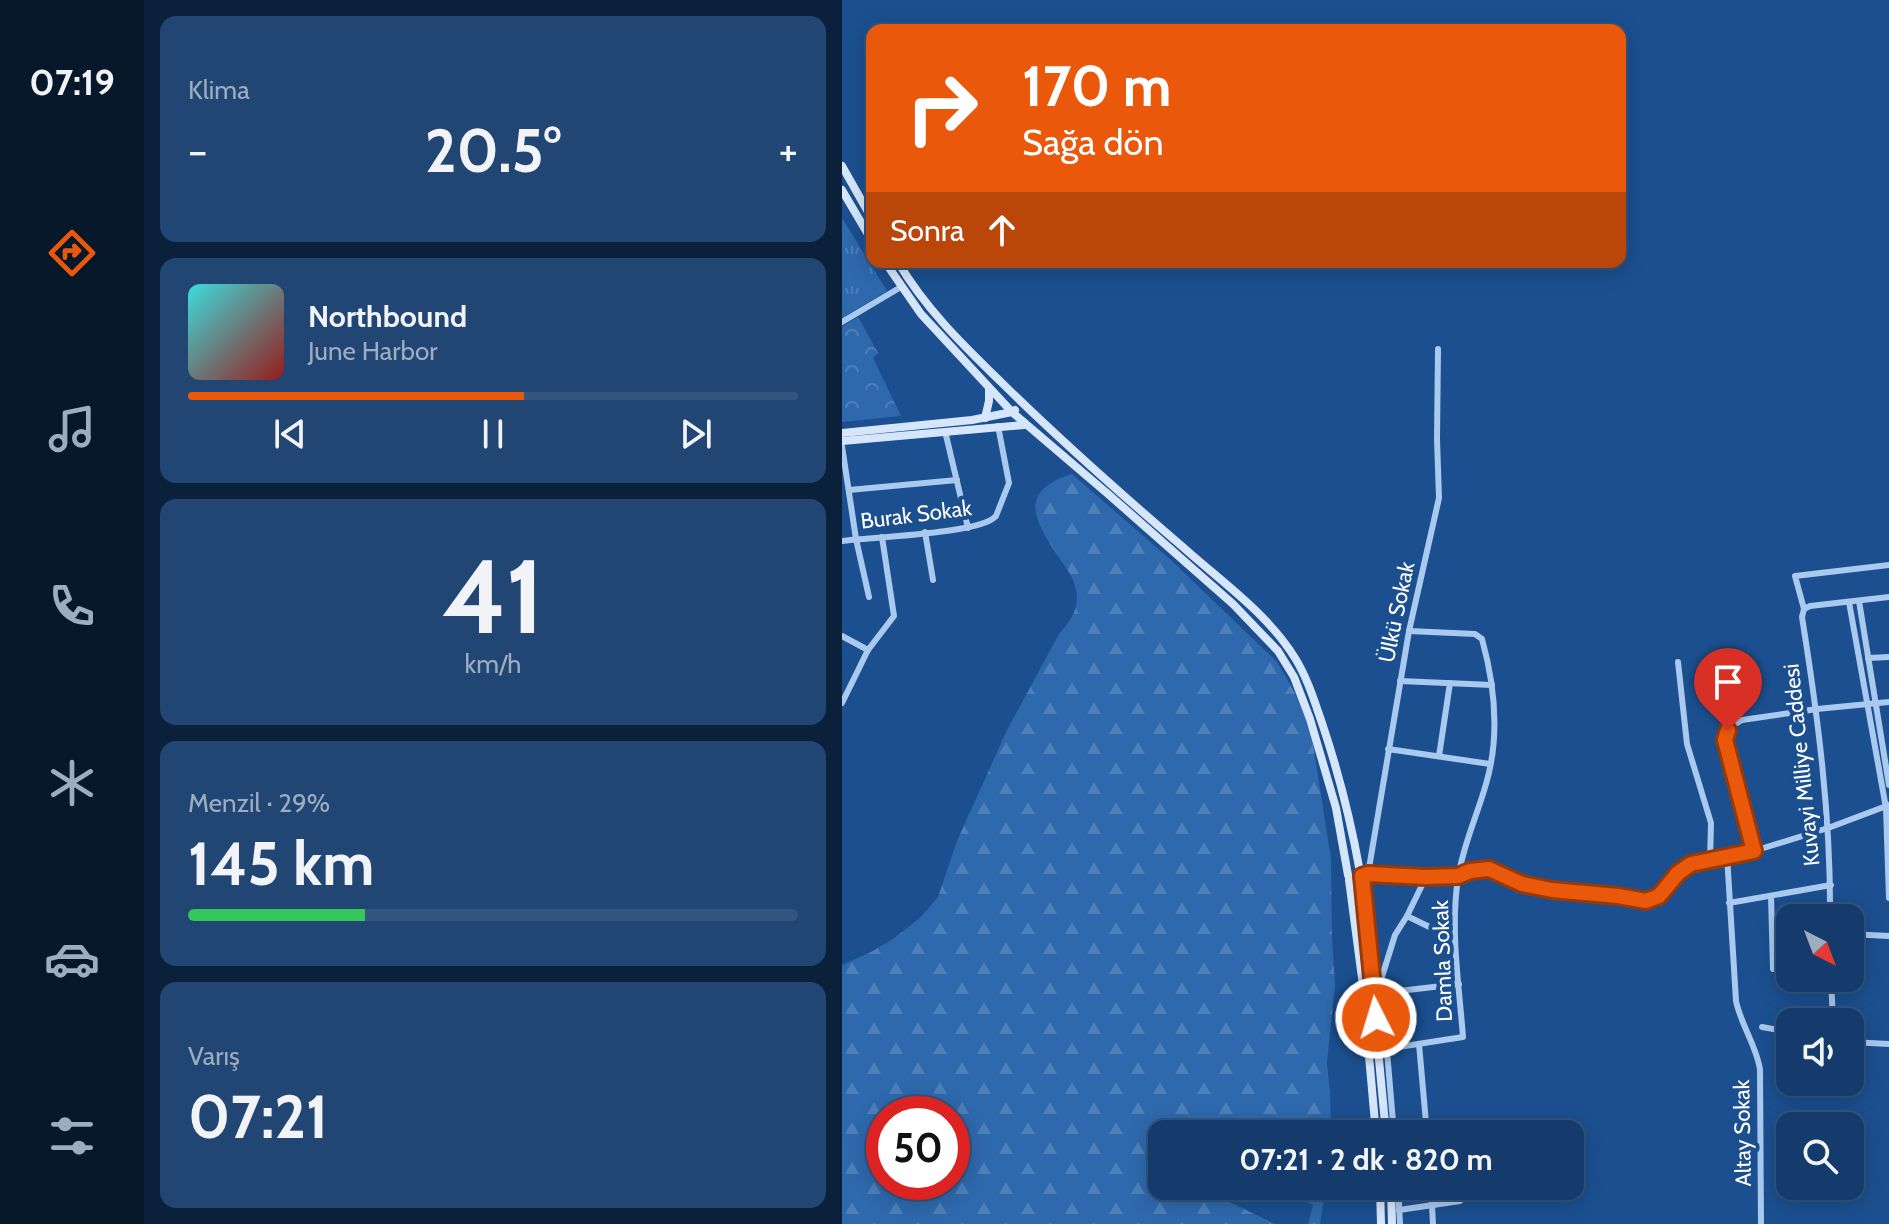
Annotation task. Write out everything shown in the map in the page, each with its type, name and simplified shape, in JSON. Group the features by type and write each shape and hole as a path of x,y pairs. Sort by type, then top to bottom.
{"main road":[{"path":"842,166 866,208"},
{"path":"842,190 866,231"},
{"path":"889,268 921,314 1012,412 1233,604 1278,651 1294,677 1310,719 1336,808 1362,978 1375,1120"},
{"path":"902,268 942,323 1035,415 1251,607 1288,648 1310,687 1330,746 1363,875 1383,1050 1386,1120"},
{"path":"985,418 989,388"},
{"path":"842,433 985,418 1012,412 1022,402"},
{"path":"842,443 1025,425 1035,415"},
{"path":"1348,878 1352,884 1357,884 1363,875"},
{"path":"1380,1200 1381,1224"},
{"path":"1391,1200 1392,1224"}],"street":[{"path":"842,322 901,287"},
{"name":"Ülkü Sokak","path":"1363,875 1409,631 1439,498 1438,349"},
{"name":"Burak Sokak","path":"842,541 968,528 994,520 1009,483 998,426"},
{"path":"945,431 968,528"},
{"path":"842,443 856,539 869,597"},
{"path":"849,490 957,480"},
{"path":"925,532 933,580"},
{"path":"842,703 868,650 894,616 882,537"},
{"name":"Kuvayi Milliye Caddesi","path":"1830,904 1828,828 1817,709 1802,617 1804,609 1795,576 1889,565"},
{"path":"1804,609 1889,597"},
{"path":"1859,601 1887,806 1889,898"},
{"path":"1849,602 1889,785"},
{"name":"Damla Sokak","path":"1383,1050 1463,1037 1454,939 1458,876 1467,837 1485,787 1494,731 1492,685 1479,636 1409,631"},
{"path":"842,636 868,650"},
{"path":"1868,658 1889,657"},
{"path":"1678,662 1687,744 1711,823 1710,861"},
{"path":"1400,681 1492,685"},
{"path":"1439,756 1450,683"},
{"path":"1754,851 1725,740 1735,722 1889,702"},
{"path":"1388,749 1490,764"},
{"path":"1363,875 1458,876 1489,869 1522,884 1646,901 1659,896 1682,869 1696,862 1754,851 1887,806"},
{"name":"Altay Sokak","path":"1727,855 1736,1001 1760,1069 1761,1224"},
{"path":"1392,1120 1383,1050 1381,980 1395,935 1426,877"},
{"path":"1729,903 1831,885"},
{"path":"1771,896 1773,969"},
{"path":"1407,916 1454,939"},
{"path":"1864,935 1889,936"},
{"path":"1382,993 1459,984"},
{"path":"1762,1027 1776,1030"},
{"path":"1864,1043 1889,1044"},
{"path":"1419,1044 1426,1120"},
{"path":"1399,1200 1400,1224"},
{"path":"1432,1200 1433,1224"},
{"path":"1399,1210 1460,1201"}],"green space":[{"path":"842,218 866,257 866,268 873,268 887,291 842,318"},
{"path":"858,317 878,353 873,358 901,416 842,422 842,327"},
{"path":"1072,474 1171,560 1277,662 1295,693 1311,731 1331,859 1335,985 1327,1062 1331,1120 1148,1120 1148,1200 1225,1200 1275,1224 842,1224 842,965 893,939 921,917 938,897 957,841 1007,730 1059,634 1074,613 1077,602 1075,584 1037,518 1037,498 1044,489"},
{"path":"1304,1200 1324,1200 1320,1224 1308,1224 1313,1205"}],"route":[{"path":"1376,1018 1362,876 1458,876 1489,869 1515,882 1552,890 1649,901 1659,896 1678,873 1691,864 1754,851 1725,740 1728,730"}]}
